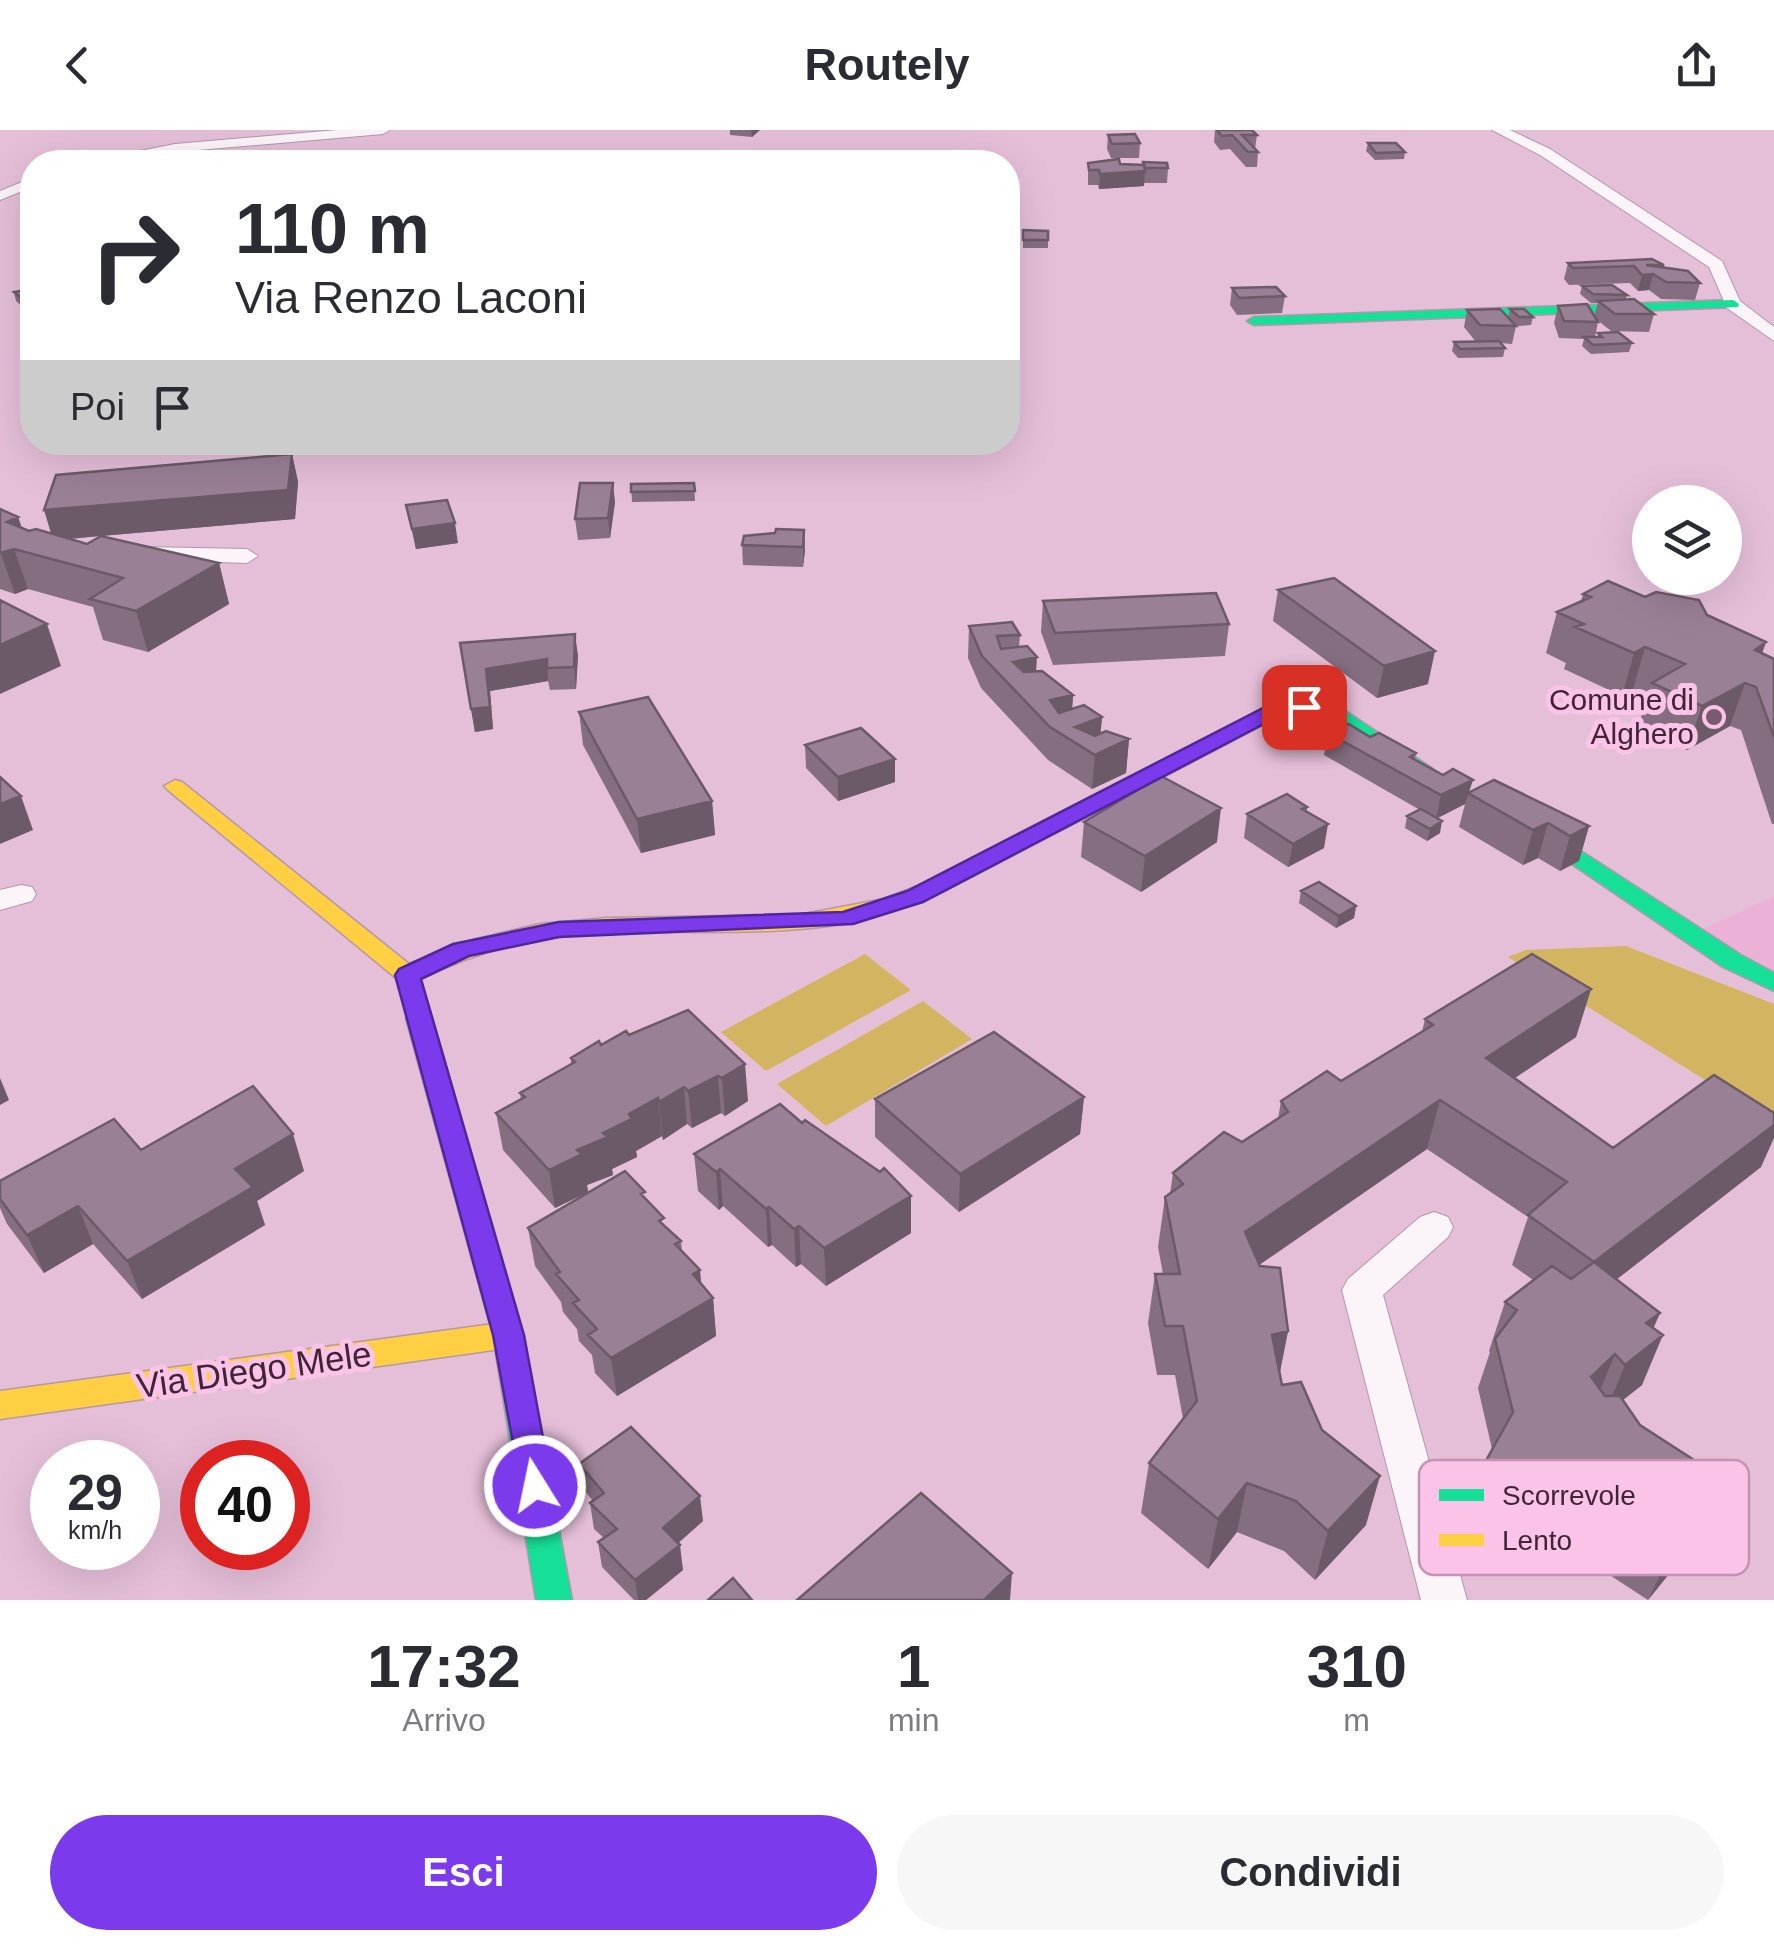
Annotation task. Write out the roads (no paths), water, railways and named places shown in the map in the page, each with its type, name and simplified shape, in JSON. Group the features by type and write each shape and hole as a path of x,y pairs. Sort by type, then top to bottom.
{"street":[{"path":"164,150 383,130"},
{"path":"1499,130 1545,152 1716,264 1733,304 1774,336"},
{"path":"1254,321 1733,304"},
{"path":"115,554 247,556"},
{"path":"407,975 462,950 559,929 844,919 915,896 1274,711 1321,701 1446,781"},
{"path":"176,786 407,975 508,1335 554,1600"},
{"path":"1509,814 1640,896 1732,961 1774,983"},
{"path":"1419,1505 1362,1290 1434,1227"},
{"name":"Via Diego Mele","path":"0,1405 508,1335"},
{"path":"1437,1575 1444,1600"}],"place":[{"name":"Comune di Alghero","path":"1714,717"}]}
